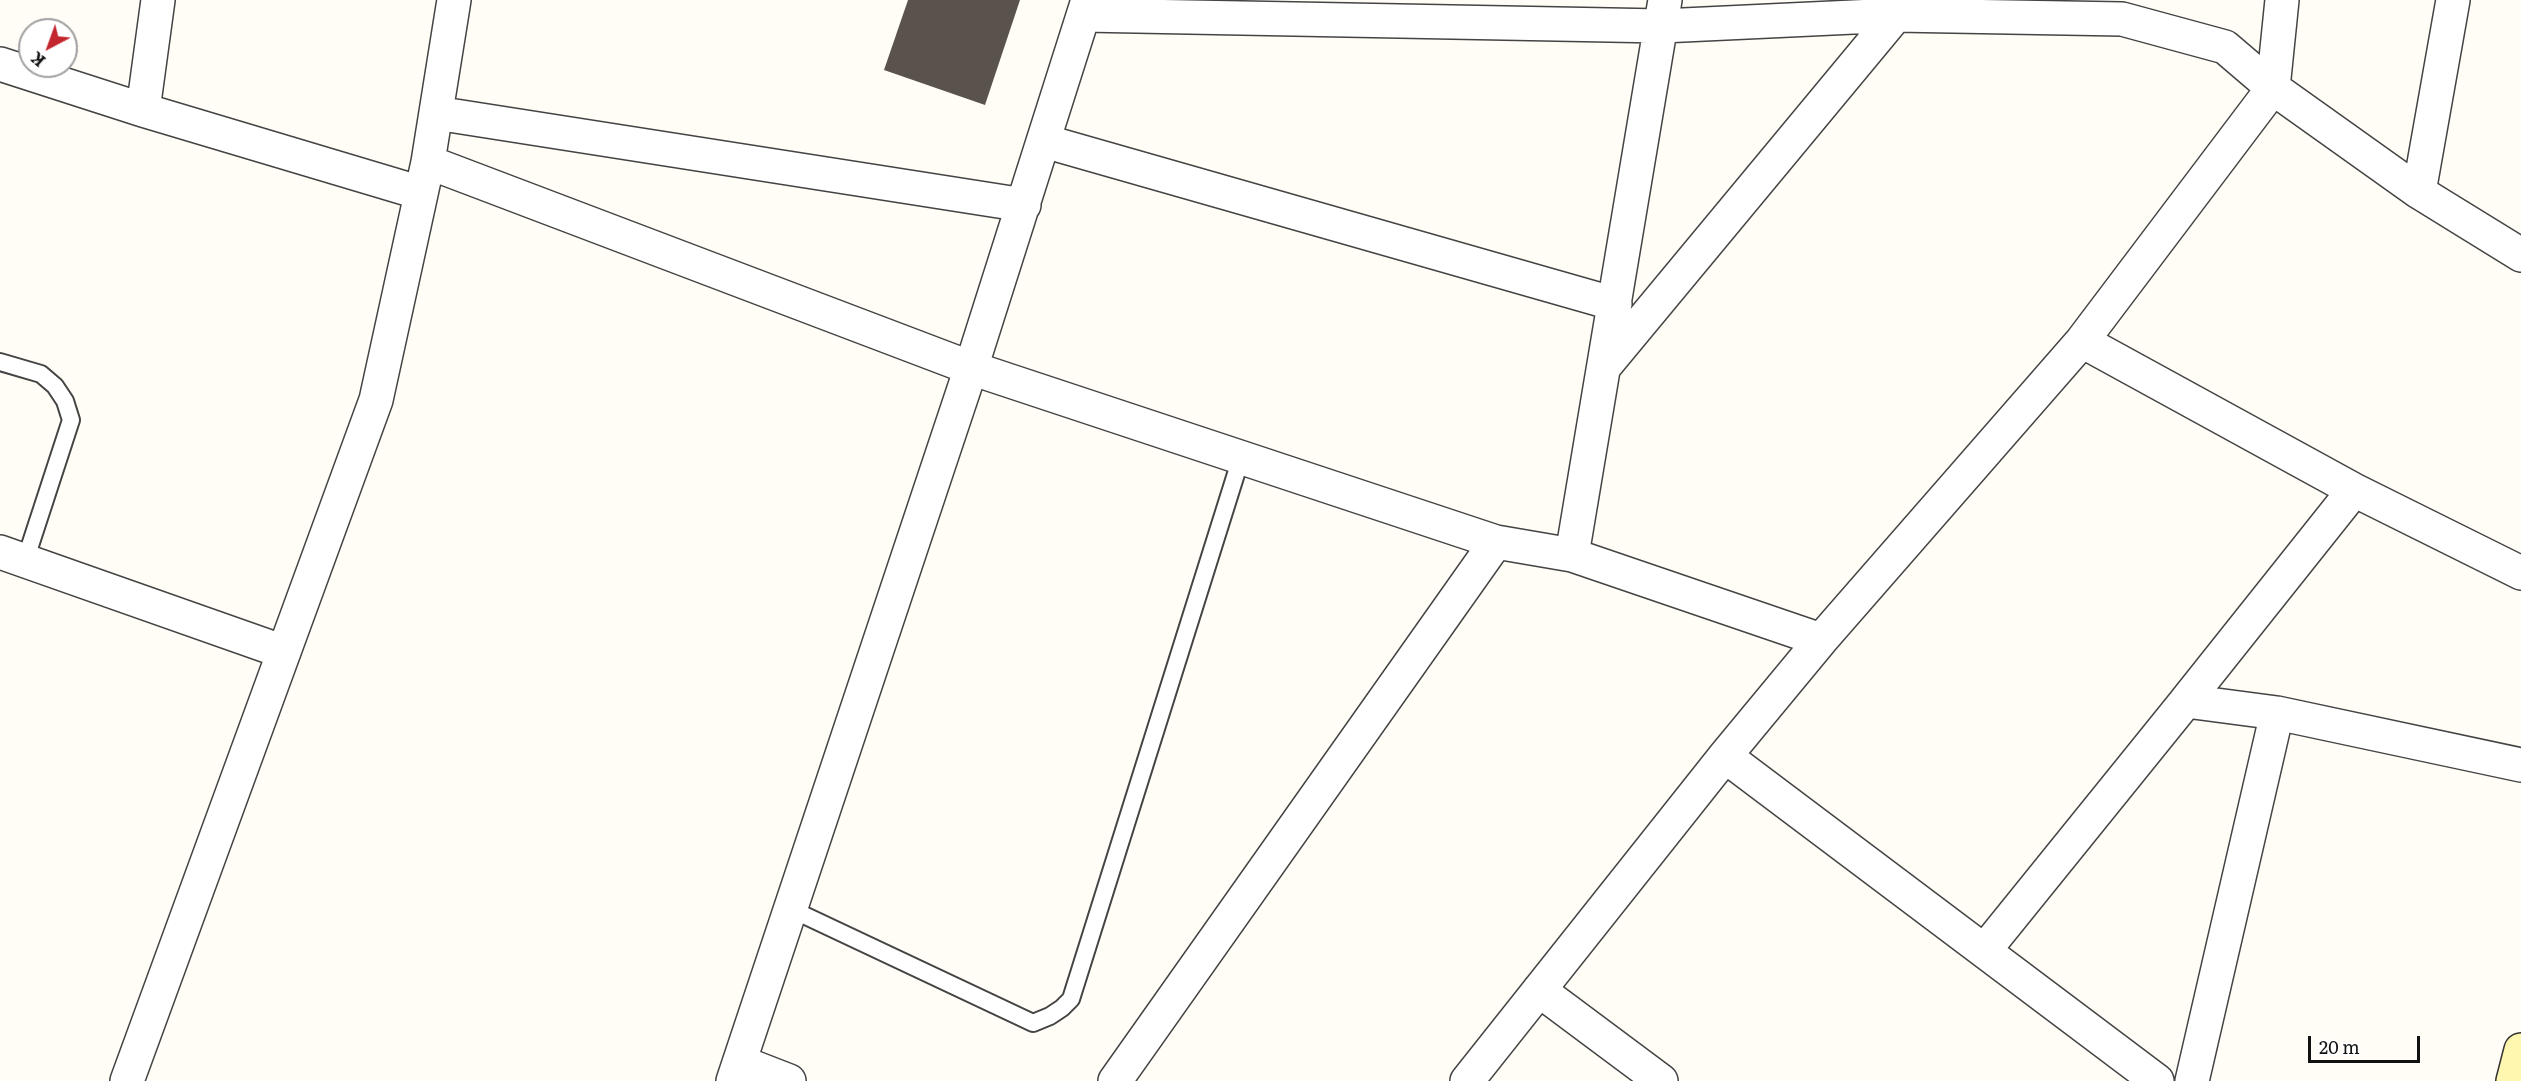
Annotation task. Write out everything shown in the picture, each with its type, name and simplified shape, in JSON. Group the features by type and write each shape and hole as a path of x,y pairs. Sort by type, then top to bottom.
{"main road":[{"path":"2513,1081 2521,1050"}],"street":[{"path":"143,110 158,0"},
{"path":"127,1081 376,400 424,178 454,0"},
{"path":"1467,1081 1725,756 1821,640 2082,341 2274,88 2282,0"},
{"path":"2419,192 2453,0"},
{"path":"789,1081 736,1071 971,368 1086,7 2122,19 2225,47 2274,88 2419,192 2521,255"},
{"path":"1572,555 1663,13"},
{"path":"1603,368 1896,15"},
{"path":"0,64 143,110 424,178 971,368 1241,458 1496,542 1572,555 1821,640"},
{"path":"436,113 1024,205"},
{"path":"1044,141 1615,304"},
{"path":"2082,341 2354,490 2521,573"},
{"path":"1984,951 2354,490"},
{"path":"1115,1081 1496,542"},
{"path":"12,557 284,652"},
{"path":"2186,701 2277,713 2521,765"},
{"path":"2192,1081 2277,713"},
{"path":"1725,756 2157,1081"},
{"path":"1539,990 1661,1081"}],"lane":[{"path":"0,362 41,374 60,394 69,410 71,420 12,557"},
{"path":"791,909 1032,1023 1050,1016 1071,999 1241,458"}],"building":[{"path":"908,0 1020,0 985,105 884,70"}]}
